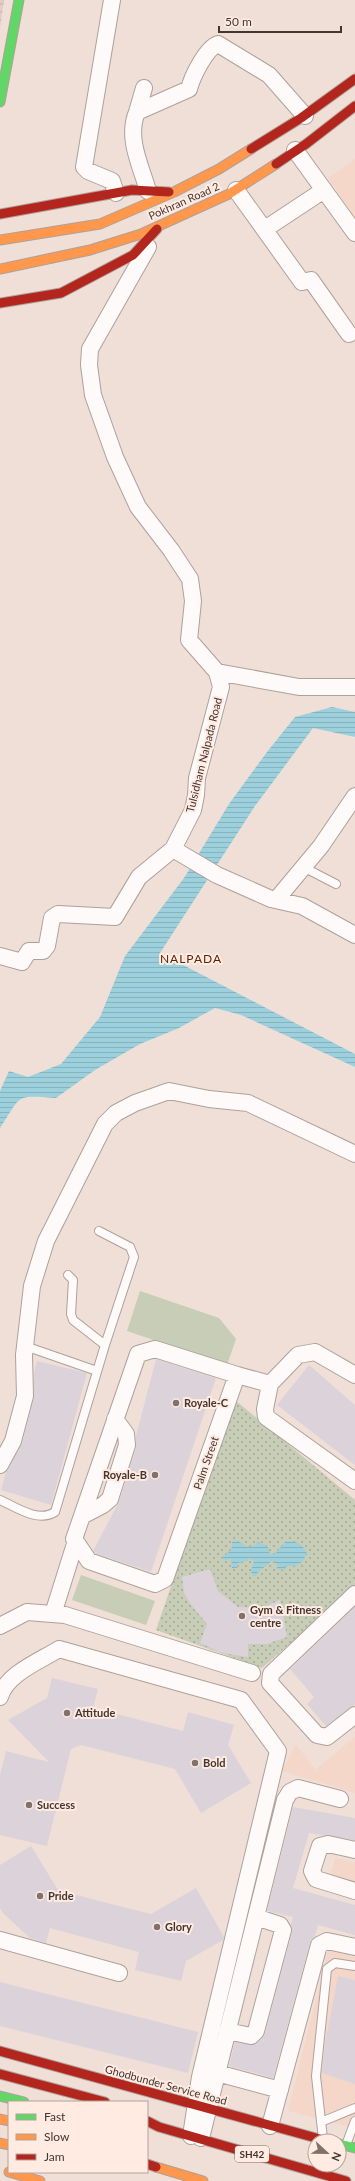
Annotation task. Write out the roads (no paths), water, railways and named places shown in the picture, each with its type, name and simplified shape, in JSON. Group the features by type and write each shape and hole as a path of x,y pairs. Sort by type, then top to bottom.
{"main road":[{"path":"0,102 19,0"},
{"name":"Pokhran Road 2","path":"0,240 100,224 174,192 219,169 305,116 355,79"},
{"name":"Pokhran Road 2","path":"0,269 90,250 141,234 236,190 295,150 355,106"},
{"path":"0,214 96,198 116,193 148,191 174,192"},
{"path":"0,303 60,293 79,284 133,255 160,225"},
{"name":"Ghodbunder Service Road","path":"0,2051 307,2135"},
{"path":"0,2074 101,2101"},
{"path":"0,2096 20,2101"},
{"name":"SH42","path":"148,2122 159,2127 346,2181"},
{"path":"148,2126 159,2127"},
{"path":"152,2167 203,2181"},
{"path":"12,2173 40,2181"}],"street":[{"path":"112,0 84,167 88,171 112,180 116,193"},
{"path":"137,112 189,89 191,80 212,46 218,44 269,75 305,116"},
{"path":"144,88 133,122 132,136 148,191"},
{"path":"295,150 355,233"},
{"path":"236,190 302,282 311,280 349,334"},
{"path":"265,229 324,190"},
{"path":"160,225 90,349 89,365 92,395 115,457 138,507 171,550 190,579 193,601 189,640 217,672 299,687 355,686"},
{"name":"Tulsidham Nalpada Road","path":"173,849 193,810 196,795 196,778 221,687 217,672"},
{"path":"276,900 321,846 355,796"},
{"path":"0,956 22,962 30,951 43,951 47,946 52,918 58,914 115,917 139,877 173,849 217,875 276,900 302,906 355,935"},
{"path":"0,1465 13,1441 25,1396 25,1346 32,1286 46,1241 105,1124 116,1113 135,1103 169,1091 209,1099 248,1103 355,1154"},
{"path":"59,1614 74,1543 82,1516 138,1354 155,1349 236,1375 270,1384"},
{"path":"355,1375 315,1352 298,1355 270,1384 265,1409 266,1417 355,1481"},
{"name":"Palm Street","path":"74,1543 89,1561 155,1584 165,1579 236,1375"},
{"path":"355,1594 271,1674 270,1683 317,1735 327,1737 355,1715"},
{"path":"0,1626 27,1612 59,1614 252,1673"},
{"path":"0,1697 2,1690 17,1675 59,1649 241,1700 278,1751 201,2072 202,2107"},
{"path":"196,2137 202,2107 217,2073 285,1800 290,1792 298,1788 340,1799"},
{"path":"355,1850 328,1844 320,1846 312,1871 316,1879 355,1891"},
{"path":"227,2031 251,2036 256,2031 283,1930 280,1924 256,1917"},
{"path":"0,1940 118,1973"},
{"path":"270,2126 319,1945 326,1941 355,1947"},
{"path":"217,2073 280,2090"}],"lane":[{"path":"304,867 336,884"},
{"path":"0,1500 38,1516 48,1516 55,1512 105,1345 134,1257 130,1247 99,1231"},
{"path":"68,1275 73,1280 70,1314 73,1320 105,1345"},
{"path":"25,1346 97,1371"},
{"path":"323,2133 316,2076 327,1969 335,1963 355,1966"},
{"path":"321,2122 355,2108"},
{"path":"347,2146 355,2121"}],"water":[{"path":"332,707 355,712 355,737 313,728 255,806 160,953 355,1054 355,1067 241,1015 215,1008 179,1028 140,1044 95,1070 56,1098 26,1097 21,1099 12,1109 0,1128 0,1091 9,1071 28,1077 61,1064 100,1017 125,956 184,878 229,804 267,752 295,717"},
{"path":"236,1540 248,1547 254,1546 258,1542 268,1547 270,1555 275,1554 286,1541 301,1545 307,1553 299,1564 294,1566 286,1566 285,1570 277,1569 277,1565 273,1560 258,1572 256,1577 252,1575 251,1570 254,1561 250,1558 247,1561 238,1563 237,1568 232,1568 231,1559 221,1559 231,1550 232,1542"}],"place":[{"name":"Royale-C","path":"176,1403"},
{"name":"Royale-B","path":"155,1475"},
{"name":"Gym & Fitness centre","path":"242,1616"},
{"name":"Attitude","path":"67,1713"},
{"name":"Bold","path":"195,1763"},
{"name":"Success","path":"29,1805"},
{"name":"Pride","path":"40,1896"},
{"name":"Glory","path":"157,1927"}],"district":[{"name":"NALPADA","path":"191,959"}]}
